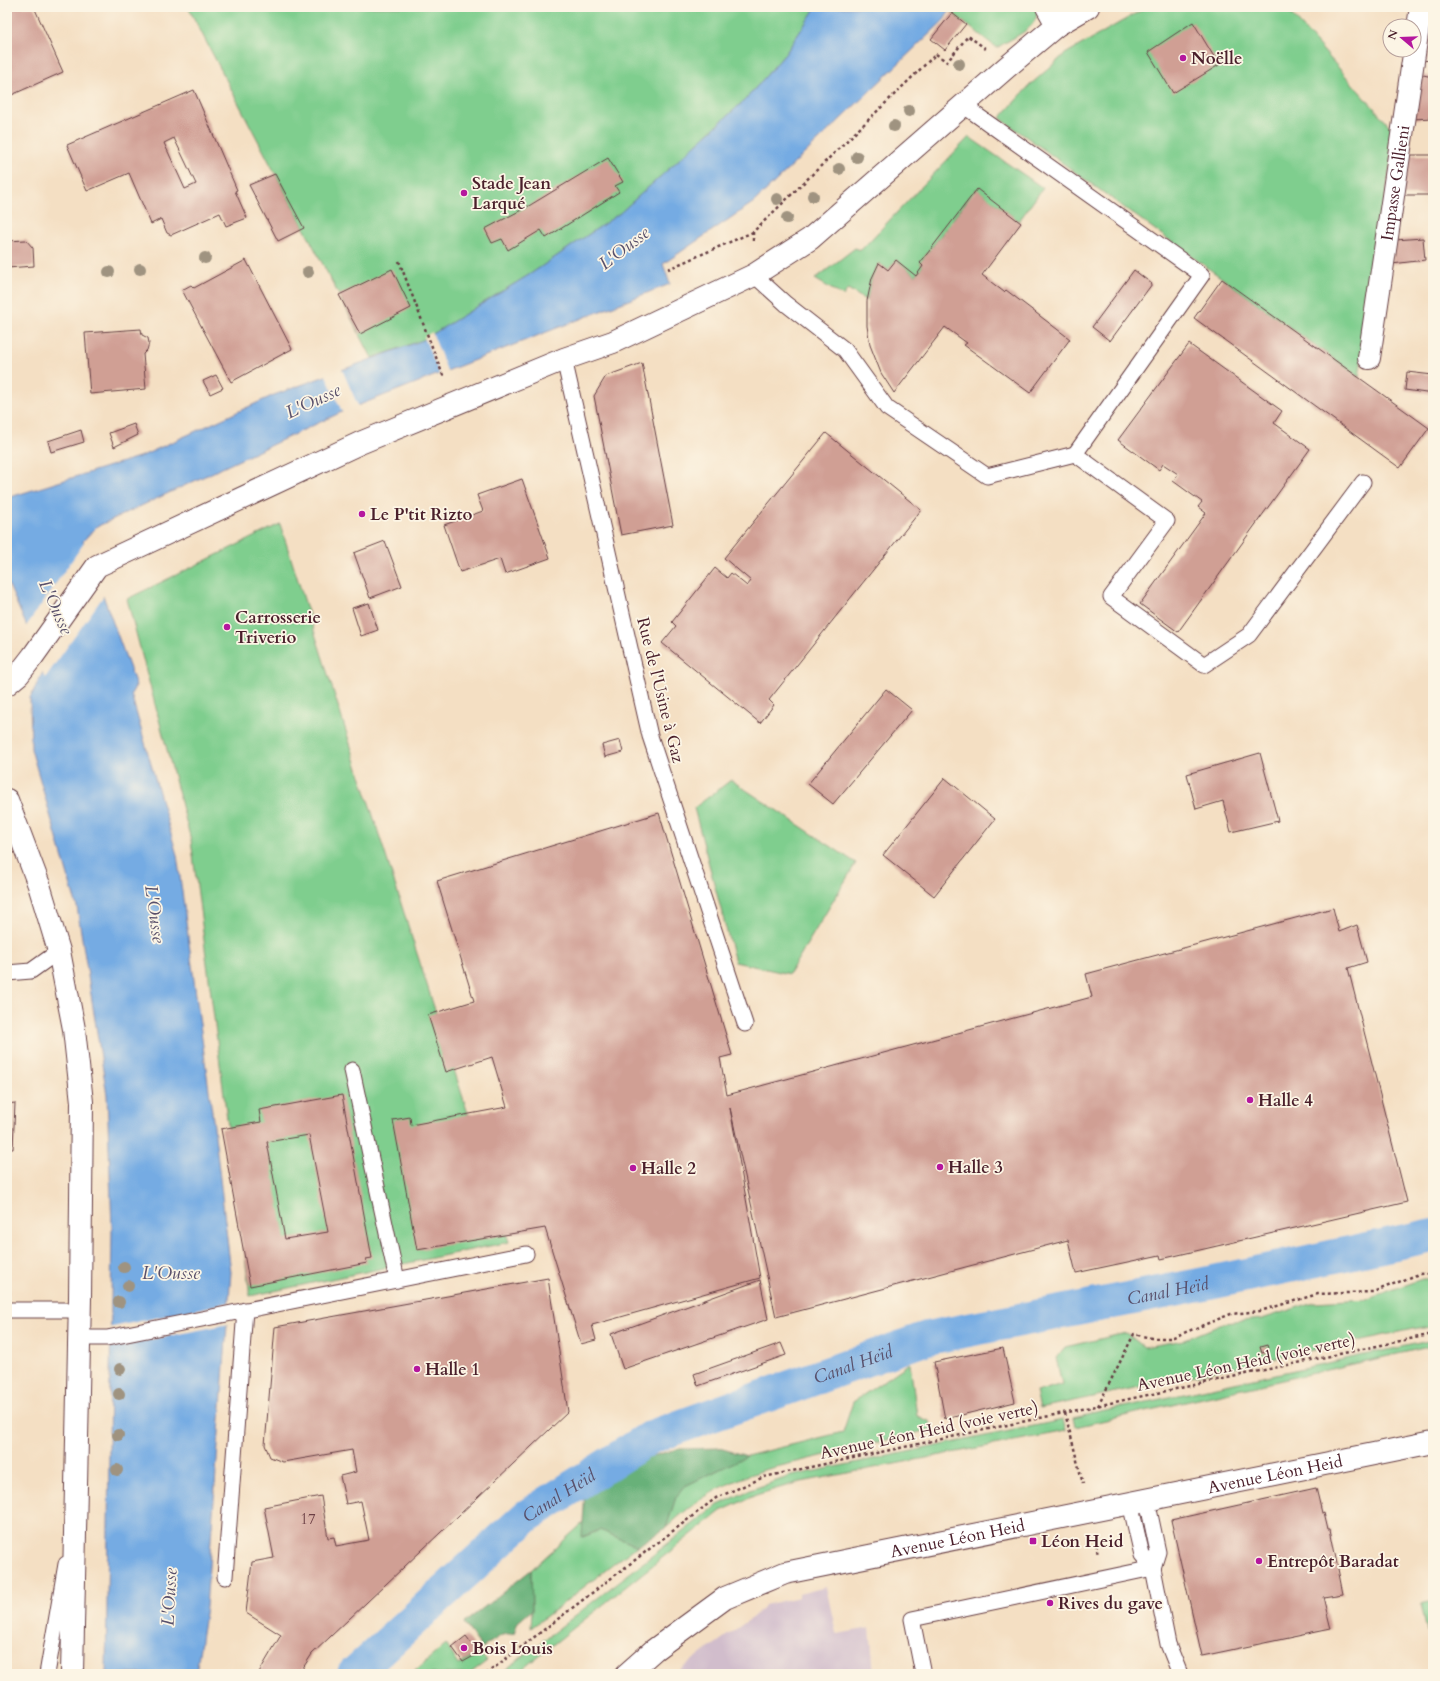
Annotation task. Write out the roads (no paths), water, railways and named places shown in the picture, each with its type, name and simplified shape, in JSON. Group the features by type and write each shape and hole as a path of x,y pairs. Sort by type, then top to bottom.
{"main road":[{"path":"7,684 19,674 33,656 97,566 360,443 564,359 613,342 754,275 810,239 964,106 1007,67 1052,16 1088,7"},
{"name":"Impasse Gallieni","path":"1369,358 1421,7"},
{"path":"7,800 39,886 59,951 74,1029 82,1102 80,1310 72,1674"},
{"name":"Avenue Léon Heid","path":"627,1674 654,1650 725,1598 785,1573 1433,1442"}],"lane":[{"path":"754,275 786,304 845,350 887,408 987,476 1075,454 1202,275 964,106"},
{"name":"Rue de l'Usine à Gaz","path":"564,359 650,736 745,1024"},
{"path":"1075,454 1167,521 1111,597 1204,665 1249,635 1363,482"},
{"path":"7,972 31,971 59,951"},
{"path":"352,1070 397,1280"},
{"path":"79,1338 107,1338 526,1254"},
{"path":"7,1310 80,1310"},
{"path":"225,1577 240,1311"},
{"path":"1139,1501 1142,1556 1153,1568 1168,1644 1180,1674"},
{"path":"47,1674 76,1508"},
{"path":"923,1674 912,1619 1153,1568"}],"water":[{"name":"L'Ousse","path":"816,7 952,7 944,20 754,202 663,264 670,284 344,411 96,527 83,541 136,685 131,694 177,855 214,1127 231,1272 206,1607 196,1674 106,1674 112,1228 107,1095 77,907 31,749 30,698 45,668 7,581 7,498 142,456 274,395 423,340 532,273 620,213 745,100 786,53"}],"waterway":[{"name":"Canal Heïd","path":"354,1674 527,1516 651,1437 927,1338 1200,1285 1433,1235"}],"place":[{"name":"Noëlle","path":"1183,58"},
{"name":"Stade Jean Larqué","path":"464,193"},
{"name":"Le P'tit Rizto","path":"362,514"},
{"name":"Carrosserie Triverio","path":"227,627"},
{"name":"Halle 4","path":"1250,1100"},
{"name":"Halle 3","path":"940,1167"},
{"name":"Halle 2","path":"633,1168"},
{"name":"Halle 1","path":"417,1369"},
{"name":"Léon Heid","path":"1033,1541"},
{"name":"Entrepôt Baradat","path":"1259,1561"},
{"name":"Rives du gave","path":"1050,1603"},
{"name":"Bois Louis","path":"464,1648"}]}
